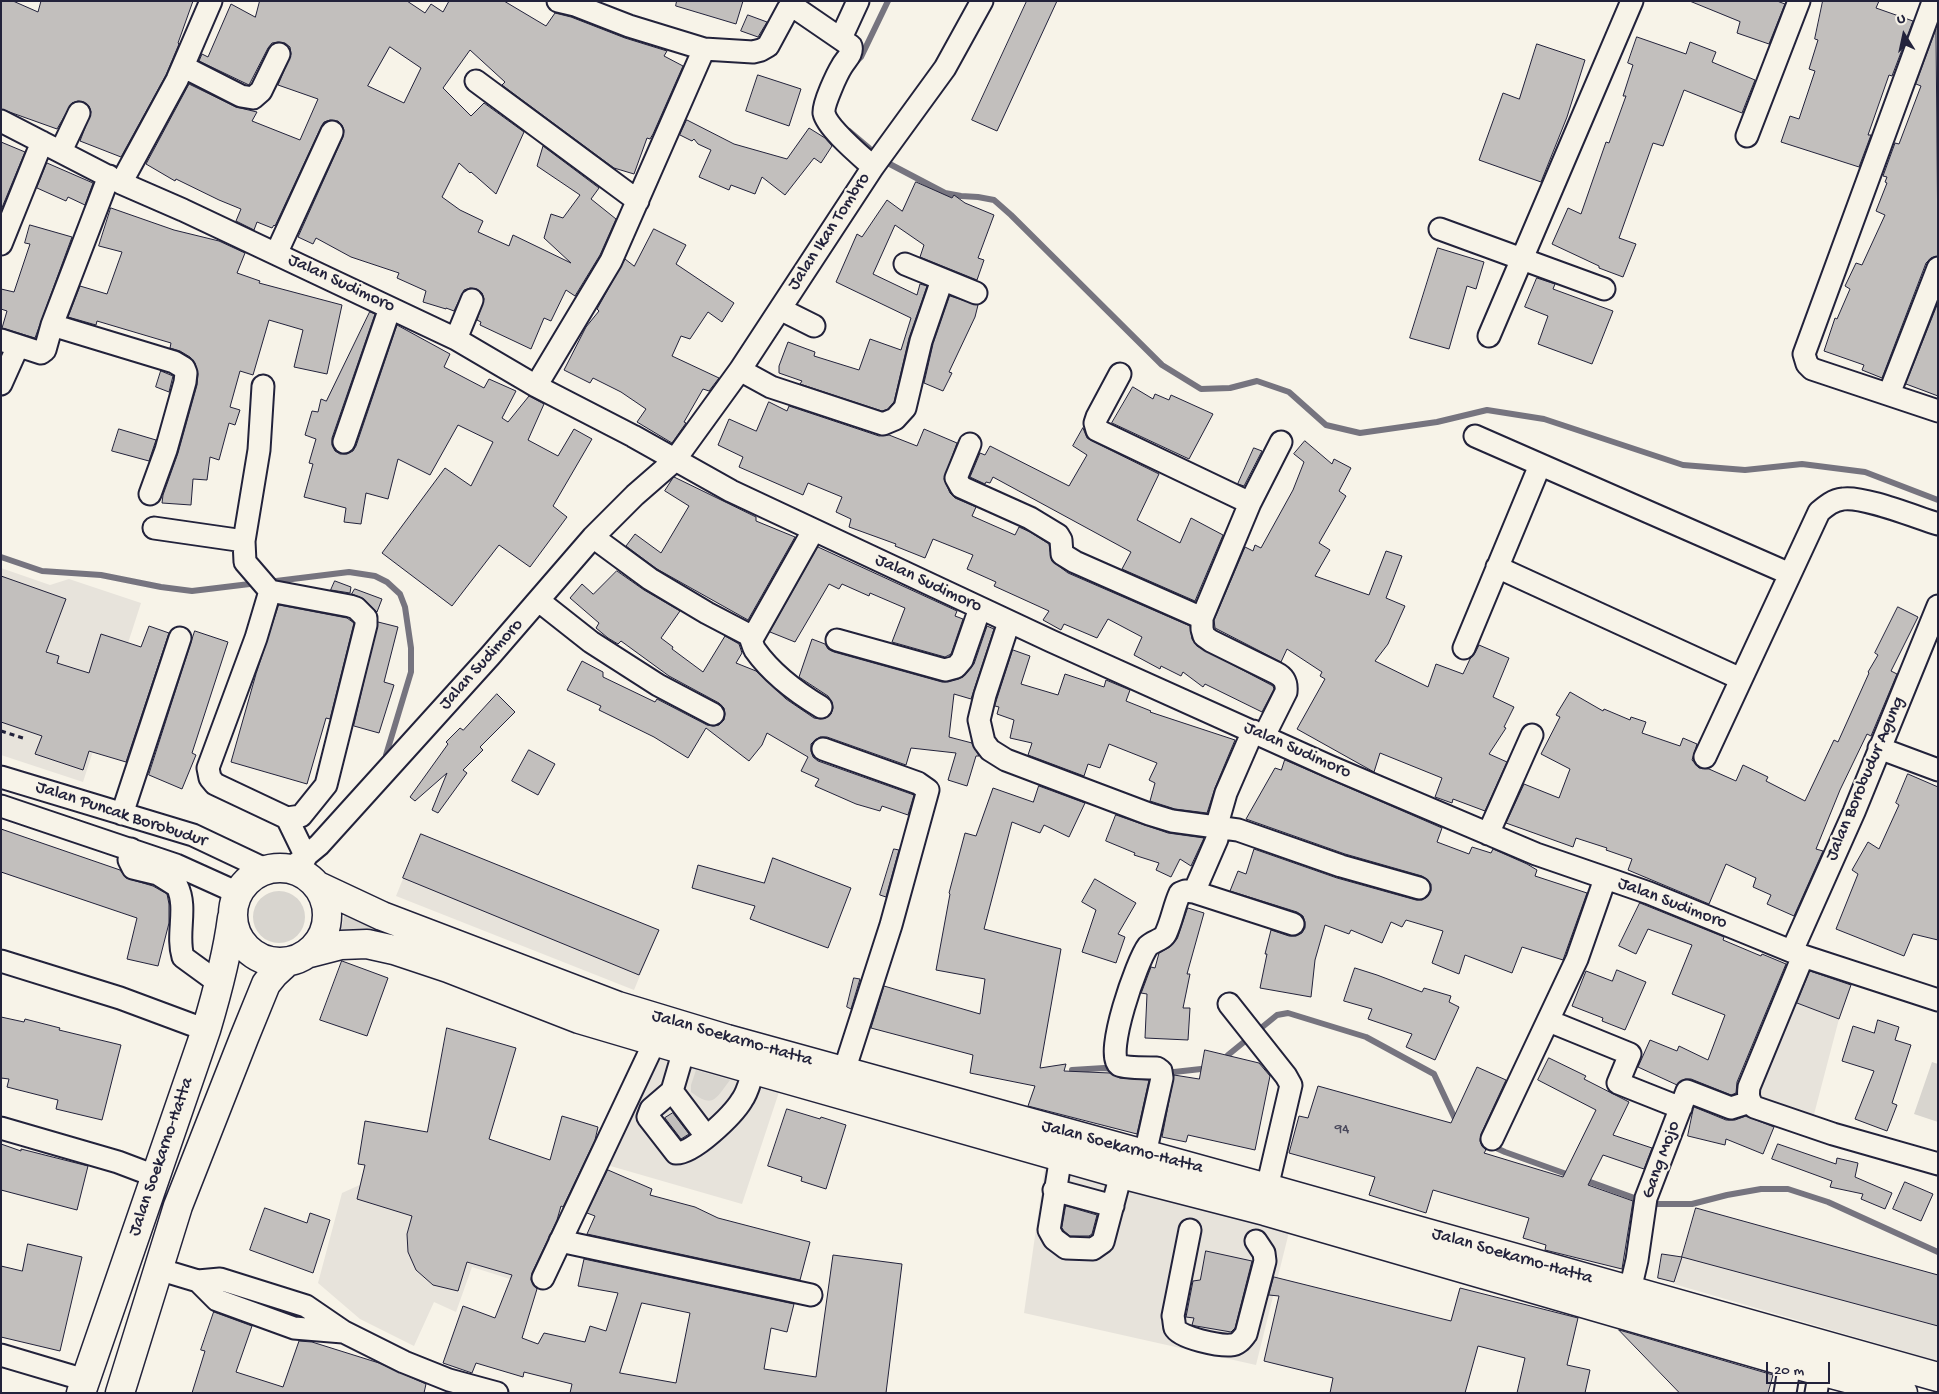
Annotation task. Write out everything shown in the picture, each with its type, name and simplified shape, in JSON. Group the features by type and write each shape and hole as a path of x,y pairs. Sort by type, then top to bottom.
{"main road":[{"name":"Jalan Soekarno-Hatta","path":"120,1393 178,1206 262,993 274,974 319,944 325,932 328,921 328,908 324,896 318,886 293,862"},
{"path":"235,906 250,879 293,862"},
{"name":"Jalan Soekarno-Hatta","path":"318,886 382,916 618,1006 727,1039 1267,1188 1368,1229 1790,1362 1818,1381 1903,1393"},
{"name":"Jalan Soekarno-Hatta","path":"235,906 235,932 241,943 251,953 271,962 299,957 341,945 367,944 394,950 448,968 579,1019 1121,1174 1265,1211 1368,1229 1630,1290 1938,1377"},
{"name":"Jalan Soekarno-Hatta","path":"83,1386 206,1030 228,951 235,906"}],"street":[{"path":"1,384 10,343 44,352 52,326 115,179 184,67 210,1"},
{"path":"841,38 858,1"},
{"name":"Jalan Ikan Tombro","path":"674,460 740,370 873,167 945,68 982,1"},
{"path":"1489,336 1632,1"},
{"path":"1747,136 1799,1"},
{"path":"1938,3 1933,1 1804,354 1807,364 1812,369 1938,411"},
{"path":"570,2 629,26 704,49 753,52 768,46 787,10 792,7 797,8 851,46 852,52 841,67 826,100 824,112 833,128 873,167"},
{"path":"536,386 615,254 704,49"},
{"path":"184,67 241,96 253,98 261,91 280,54"},
{"path":"476,81 638,201"},
{"path":"61,151 79,113"},
{"name":"Jalan Sudimoro","path":"1,121 115,179 456,339 536,386 633,436 731,491 812,531 1009,622 1330,767 1536,854 1649,893 1798,954 1938,1000"},
{"path":"276,254 332,132"},
{"path":"1,244 42,142"},
{"path":"1440,229 1604,289"},
{"path":"904,264 976,293"},
{"path":"1889,394 1938,268"},
{"path":"740,370 771,388 883,424 891,421 905,408 921,341 942,280"},
{"path":"456,339 472,300"},
{"path":"344,442 390,308"},
{"path":"780,309 814,326"},
{"path":"52,326 174,362 184,368 186,378 166,450 150,494"},
{"path":"1120,374 1097,417 1096,425 1098,431 1250,504"},
{"path":"263,386 259,450 244,541 244,556 248,567 268,588 350,606 356,608 366,618 366,625 326,785 294,817"},
{"path":"1474,436 1790,574"},
{"path":"1194,892 1217,839 1217,828 1226,793 1259,734 1286,692 1287,686 1284,680 1276,673 1206,638 1202,632 1202,618 1250,504 1281,442"},
{"path":"970,444 956,478 961,487 1030,518 1058,535 1061,540 1062,554 1075,562 1202,618"},
{"name":"Jalan Sudimoro","path":"293,862 539,601 593,537 674,460"},
{"path":"1464,648 1540,465"},
{"path":"1705,756 1819,512 1829,503 1842,499 1856,498 1938,524"},
{"path":"154,528 244,541"},
{"path":"752,639 812,531"},
{"path":"593,537 650,579 707,614 749,635 754,648 776,674 797,693 821,707"},
{"path":"1497,567 1741,679"},
{"path":"268,588 256,638 208,768 210,778 215,784 294,817 305,839 293,862"},
{"path":"539,601 591,642 658,685 713,714"},
{"name":"Jalan Borobudur Agung","path":"1750,1102 1748,1097 1749,1087 1798,954 1879,748 1938,606"},
{"path":"837,640 945,670 951,669 962,660 980,608"},
{"path":"1009,622 978,720 984,742 990,750 1006,760 1149,814 1172,821 1238,830 1341,866 1419,888"},
{"path":"122,814 180,638"},
{"path":"1488,834 1532,735"},
{"path":"1879,748 1938,770"},
{"path":"823,749 918,783 928,790 891,925 844,1071"},
{"name":"Jalan Puncak Borobudur","path":"3,785 122,814 293,862"},
{"name":"Jalan Puncak Borobudur","path":"1,806 176,865 235,906"},
{"path":"131,849 128,860 133,868 158,874 177,886 182,901 180,943 182,957 220,984"},
{"path":"1492,1139 1577,959 1605,879"},
{"path":"1145,1154 1161,1075 1157,1068 1121,1066 1118,1064 1114,1054 1120,1020 1132,982 1148,946 1165,935 1180,893 1184,891 1194,892 1293,924"},
{"path":"1,961 120,998 206,1030"},
{"path":"1229,1004 1291,1085 1267,1188"},
{"path":"1549,1021 1630,1054 1618,1083 1732,1108 1750,1102 1754,1107 1833,1134 1938,1164"},
{"path":"543,1278 655,1041"},
{"path":"684,1050 672,1091 651,1109 648,1117 676,1153 685,1152 721,1126 743,1099 754,1070"},
{"path":"672,1091 706,1136"},
{"name":"Gang Mojo","path":"1630,1290 1637,1260 1645,1204 1684,1099"},
{"path":"1,1128 118,1162 155,1176"},
{"path":"1061,1156 1048,1230 1066,1248 1093,1249 1103,1242 1121,1174"},
{"path":"1054,1190 1113,1206"},
{"path":"1190,1230 1173,1316 1175,1328 1183,1336 1208,1342 1232,1345 1240,1341 1246,1334 1265,1261 1264,1253 1256,1241"},
{"path":"560,1241 811,1295"},
{"path":"158,1269 198,1281 220,1279 306,1306 344,1332 404,1362 448,1380 497,1393"},
{"path":"1,1355 83,1386"},
{"path":"1785,1393 1790,1362"}],"path":[{"path":"1,731 23,738"}],"shaded area":[{"path":"1,568 50,585 69,579 141,603 83,782 1,755"},
{"path":"421,834 659,930 634,990 396,896"},
{"path":"274,891 284,891 298,898 305,912 305,922 298,936 284,943 274,943 264,939 257,932 253,922 253,912 257,902 264,895"},
{"path":"346,915 378,931 340,933 344,916"},
{"path":"1791,1001 1839,1019 1812,1122 1755,1097"},
{"path":"661,1055 780,1089 742,1204 607,1165"},
{"path":"1932,1062 1938,1064 1938,1122 1914,1114"},
{"path":"696,1070 730,1080 714,1100 705,1100 691,1092 691,1085"},
{"path":"472,1134 541,1157 517,1237 526,1241 510,1279 472,1267 456,1312 434,1302 414,1346 360,1319 318,1283 342,1193"},
{"path":"1045,1166 1290,1228 1256,1365 1024,1313"},
{"path":"1682,1257 1938,1275 1938,1361 1674,1284"}],"building":[{"path":"1,1 13,1 38,12 41,1 193,1 179,44 166,75 121,157 80,141 91,112 89,106 84,102 72,103 57,129 1,109"},
{"path":"260,1 407,1 425,13 431,4 443,12 449,1 504,1 546,26 555,13 571,17 625,38 667,51 664,56 683,66 653,134 650,139 647,138 634,174 614,168 502,85 505,82 470,50 443,88 471,116 484,103 524,132 496,194 459,163 442,197 460,210 483,221 478,232 509,246 513,235 571,263 544,238 551,214 563,218 580,195 537,166 543,146 599,188 591,199 616,219 600,255 575,296 566,290 551,321 544,318 531,349 480,325 481,322 477,320 484,299 482,293 477,289 470,288 464,290 454,311 446,309 423,302 426,291 397,278 399,273 351,257 316,238 313,244 298,237 343,137 344,130 338,121 330,120 324,122 275,226 272,228 257,222 254,230 236,221 241,209 176,179 175,181 146,164 189,84 236,107 257,112 252,121 300,140 318,99 278,85 291,54 290,47 285,43 272,43 249,85 199,61 202,54 208,57 231,4 255,17","holes":["390,47 421,68 404,103 368,86"]},
{"path":"677,1 743,1 736,24 676,6"},
{"path":"1027,1 1057,1 997,131 972,120"},
{"path":"1690,1 1777,1 1785,4 1769,44 1737,33 1740,22"},
{"path":"1823,1 1879,1 1876,8 1913,21 1892,76 1889,75 1859,167 1781,142 1790,116 1799,119 1815,71 1809,69 1818,40 1815,39"},
{"path":"748,15 767,22 758,37 741,31"},
{"path":"1936,29 1938,256 1931,258 1926,263 1882,378 1862,370 1864,365 1824,351 1835,318 1837,319 1850,289 1845,286 1856,263 1862,265 1885,215 1876,211 1887,183 1885,182 1887,177 1883,176 1895,143 1899,144 1921,86 1916,84"},
{"path":"1637,37 1686,54 1690,42 1716,52 1712,62 1755,80 1742,113 1684,90 1663,146 1653,143 1619,238 1636,244 1623,277 1599,268 1599,266 1552,244 1568,208 1581,214 1606,142 1609,143 1626,96 1623,96 1633,65 1628,63"},
{"path":"1537,44 1585,60 1567,117 1541,182 1479,160 1503,93 1519,99"},
{"path":"758,75 801,89 789,126 746,111"},
{"path":"687,120 734,144 787,159 809,128 825,138 832,146 821,163 814,158 785,195 762,177 755,194 731,185 729,190 699,177 711,150 698,144 694,139 692,141 680,135"},
{"path":"1,142 25,152 1,210"},
{"path":"47,163 93,183 85,205 68,197 66,201 37,188"},
{"path":"916,182 952,198 954,195 965,203 994,215 978,258 984,260 977,280 920,257 924,245 895,225 873,274 917,295 920,284 927,286 909,338 894,402 888,409 882,411 800,384 802,381 779,373 779,366 788,342 815,352 814,356 859,370 870,339 901,350 911,318 836,282 857,234 862,237 887,200 902,211"},
{"path":"111,208 174,230 219,241 245,253 237,273 260,281 259,283 342,305 327,374 294,367 303,330 269,320 253,375 240,371 230,407 240,410 235,425 229,423 219,460 210,457 207,480 193,479 191,505 162,503 197,385 198,374 195,363 190,357 180,351 170,348 171,343 97,321 96,325 68,317 80,286 107,294 122,252 99,246"},
{"path":"30,225 72,237 35,338 2,328 7,311 1,309 1,289 14,292 30,244 25,243"},
{"path":"654,229 686,245 676,264 734,303 722,322 708,312 690,339 681,336 672,356 719,378 709,391 703,389 684,422 686,423 672,443 637,422 646,409 621,392 593,378 590,383 564,370 586,327 599,311 597,309 625,259 634,266"},
{"path":"1438,248 1484,262 1476,289 1467,286 1449,349 1410,338"},
{"path":"1537,278 1555,284 1553,289 1613,311 1592,364 1538,344 1548,316 1525,307"},
{"path":"950,296 978,305 975,317 949,372 952,373 943,391 924,383 933,344"},
{"path":"1938,303 1938,396 1906,384"},
{"path":"370,312 375,314 332,438 332,445 335,451 340,454 347,454 353,451 356,446 397,325 450,354 444,367 484,388 489,379 516,391 502,418 508,422 529,396 544,404 528,440 558,456 574,429 592,439 553,506 567,517 530,567 499,545 452,606 382,553 445,468 471,486 493,442 458,425 430,475 398,459 388,499 366,493 361,524 344,522 346,508 304,497 313,464 309,463 316,439 305,435 312,411 318,412 321,399 326,401"},
{"path":"161,371 173,376 169,392 156,387"},
{"path":"1133,387 1153,399 1155,394 1169,400 1171,395 1213,414 1189,459 1112,423"},
{"path":"769,402 787,411 789,406 879,436 889,435 917,446 924,429 957,443 944,479 950,493 955,498 976,507 972,516 1015,535 1019,527 1030,532 1049,544 1052,561 1068,573 1190,626 1192,639 1197,646 1273,686 1274,689 1262,712 1205,684 1203,687 1183,672 1181,676 1161,666 1160,669 1134,655 1142,637 1108,619 1097,638 1064,624 1061,630 1043,620 1049,611 994,586 996,582 967,569 973,555 933,539 925,558 895,546 896,544 849,527 851,519 836,512 842,497 808,483 803,495 739,467 743,457 718,445 729,419 756,431"},
{"path":"1083,428 1087,438 1159,474 1137,520 1180,543 1191,518 1223,535 1195,601 1122,569 1131,552 993,477 990,483 986,482 985,484 970,477 980,453 985,455 990,446 1069,486 1087,455 1073,446"},
{"path":"119,429 156,440 149,461 112,451"},
{"path":"1305,441 1332,464 1334,459 1351,468 1339,491 1346,496 1319,543 1330,550 1315,576 1369,595 1386,551 1402,556 1386,598 1405,606 1388,644 1375,661 1428,687 1436,664 1463,674 1479,645 1509,658 1493,697 1514,707 1504,727 1506,728 1489,754 1507,762 1485,811 1453,799 1452,803 1435,797 1442,778 1380,753 1374,772 1297,729 1325,679 1320,676 1322,672 1287,649 1281,662 1215,628 1214,620 1245,547 1253,551 1255,545 1261,548 1293,490 1304,462 1294,454"},
{"path":"1254,448 1262,451 1244,486 1238,484"},
{"path":"674,477 756,517 756,521 795,537 748,620 657,569 626,546 635,534 661,553 689,506 665,491"},
{"path":"818,547 957,611 955,616 963,619 951,654 945,657 892,642 905,608 870,593 869,596 842,584 839,589 829,584 795,642 770,632"},
{"path":"617,571 644,590 680,611 661,638 673,647 672,649 703,672 725,636 739,644 742,653 736,663 756,671 786,699 814,718 820,719 826,718 831,714 832,702 828,696 799,677 812,639 825,644 828,649 834,652 942,682 948,682 965,675 974,664 987,626 994,629 971,699 954,694 949,737 972,743 979,756 976,756 967,786 948,780 956,753 911,748 906,765 827,737 820,737 815,740 811,744 811,751 813,757 818,761 914,795 908,815 882,806 880,811 856,804 815,786 819,779 801,771 808,757 767,733 762,745 749,761 706,728 688,758 654,737 599,710 601,706 567,690 582,661 603,672 603,677 655,702 657,699 707,725 719,725 724,720 725,714 724,708 719,703 669,676 621,641 618,644 608,638 596,628 599,623 570,598 582,584 593,594"},
{"path":"1,576 66,599 46,652 59,656 57,663 89,673 101,634 141,647 149,626 169,633 126,762 89,751 83,770 35,754 42,736 1,722"},
{"path":"335,581 351,587 350,593 331,590"},
{"path":"355,589 382,599 377,612 364,599 352,594"},
{"path":"279,605 347,618 354,623 330,719 326,718 307,784 231,762 256,674"},
{"path":"1898,607 1918,617 1891,671 1897,674 1871,736 1867,734 1840,790 1816,849 1823,851 1794,916 1767,904 1771,895 1753,887 1756,878 1726,864 1709,904 1628,870 1632,859 1606,850 1607,848 1576,838 1573,847 1506,823 1524,784 1559,798 1570,769 1541,754 1560,717 1556,715 1570,692 1603,711 1604,709 1630,720 1631,717 1646,722 1642,733 1680,746 1683,738 1697,744 1692,760 1699,768 1709,769 1736,781 1743,765 1768,777 1766,781 1805,801 1834,740 1838,742 1868,672 1878,655 1875,653"},
{"path":"378,622 398,627 384,682 394,685 379,733 354,726"},
{"path":"195,631 228,642 192,753 196,755 182,789 149,775"},
{"path":"1013,650 1030,656 1021,684 1058,695 1065,674 1104,687 1106,680 1130,690 1126,701 1150,712 1235,740 1207,813 1175,809 1150,801 1155,783 1149,780 1157,763 1109,744 1100,768 1088,764 1084,776 1028,755 1032,743 1010,738 1014,720 997,714 999,707 995,706"},
{"path":"497,694 515,712 480,747 483,750 463,770 467,773 438,813 432,810 447,773 415,801 410,797 448,744 446,742 460,728 463,730"},
{"path":"529,750 555,764 538,795 512,781"},
{"path":"1285,760 1442,828 1437,842 1469,854 1472,847 1491,853 1493,849 1537,870 1535,876 1587,893 1563,960 1522,947 1512,973 1465,955 1459,974 1432,963 1443,931 1406,920 1402,927 1391,922 1382,943 1351,930 1349,934 1325,925 1315,960 1311,997 1260,988 1271,930 1289,936 1296,936 1302,933 1305,928 1305,922 1303,916 1297,912 1230,891 1238,871 1246,874 1254,849 1337,878 1416,900 1422,900 1427,897 1431,891 1431,884 1422,876 1345,854 1246,819 1275,768 1281,770"},
{"path":"1908,774 1938,787 1938,940 1913,934 1904,956 1836,929 1858,874 1852,870 1868,842 1879,849 1899,805 1896,803"},
{"path":"1039,786 1085,803 1069,837 1044,825 1040,833 1012,822 984,929 1061,949 1040,1068 1066,1064 1064,1071 1110,1073 1120,1078 1149,1080 1137,1134 1028,1106 1035,1086 970,1073 973,1055 871,1028 884,986 980,1014 985,979 936,970 949,893 965,833 976,836 993,788 1033,802"},
{"path":"1116,815 1168,833 1204,838 1191,866 1180,859 1171,877 1156,870 1159,863 1134,855 1135,853 1106,841"},
{"path":"1,829 120,870 126,878 153,886 167,894 169,923 158,966 127,959 137,918 1,872"},
{"path":"421,834 659,930 639,975 403,878"},
{"path":"894,849 899,850 886,897 880,895"},
{"path":"773,858 851,888 828,948 750,919 755,906 692,888 698,865 764,883"},
{"path":"1095,879 1136,903 1118,934 1125,937 1116,963 1082,952 1096,910 1082,902"},
{"path":"1640,903 1724,937 1723,940 1761,956 1762,954 1786,964 1737,1082 1736,1093 1731,1095 1691,1079 1685,1079 1677,1085 1638,1067 1650,1040 1677,1051 1679,1046 1708,1060 1725,1015 1672,994 1692,945 1648,929 1636,954 1619,946"},
{"path":"1188,908 1204,913 1187,974 1190,974 1183,1008 1190,1008 1188,1040 1145,1038 1147,994 1141,993 1151,967 1155,968 1159,953 1170,947 1177,939"},
{"path":"342,961 388,978 367,1036 320,1020"},
{"path":"1355,968 1422,992 1424,988 1451,996 1449,1002 1459,1007 1435,1060 1406,1047 1412,1034 1368,1019 1372,1009 1344,1001"},
{"path":"1617,970 1646,982 1625,1030 1602,1021 1603,1018 1572,1006 1586,971 1612,981"},
{"path":"1810,971 1851,985 1839,1019 1797,1003"},
{"path":"854,978 860,979 851,1009 847,1007"},
{"path":"1,1017 24,1022 25,1019 60,1028 59,1030 121,1045 102,1120 56,1109 58,1100 7,1087 9,1079 1,1078"},
{"path":"1878,1020 1899,1027 1895,1040 1911,1045 1892,1103 1897,1105 1887,1131 1855,1119 1874,1071 1842,1061 1853,1026 1874,1033"},
{"path":"447,1028 516,1048 489,1139 550,1160 562,1116 598,1127 595,1140 563,1207 561,1206 557,1220 532,1273 531,1280 537,1289 522,1338 538,1344 544,1333 585,1342 590,1326 606,1331 618,1293 578,1286 584,1259 794,1304 787,1332 771,1328 764,1369 816,1377 833,1255 902,1264 886,1393 570,1393 572,1384 524,1372 523,1377 476,1363 472,1373 443,1363 463,1306 495,1318 512,1275 467,1262 458,1291 433,1285 416,1270 408,1252 407,1234 412,1216 357,1199 365,1165 358,1164 365,1121 427,1132","holes":["642,1303 690,1313 676,1383 620,1373"]},
{"path":"1205,1050 1259,1063 1270,1076 1255,1150 1188,1135 1186,1142 1162,1137 1174,1075 1199,1079"},
{"path":"1549,1058 1586,1076 1584,1079 1629,1102 1613,1135 1652,1148 1644,1169 1603,1155 1588,1185 1633,1201 1622,1269 1545,1250 1546,1245 1523,1238 1529,1218 1433,1190 1426,1213 1369,1195 1375,1177 1289,1153 1299,1116 1308,1118 1318,1086 1451,1123 1477,1067 1506,1080 1481,1134 1480,1141 1486,1150 1484,1153 1563,1177 1596,1110 1538,1080"},
{"path":"1694,1107 1726,1120 1735,1120 1746,1116 1774,1127 1763,1154 1726,1139 1725,1145 1688,1136"},
{"path":"787,1109 846,1125 826,1189 801,1181 802,1177 768,1166"},
{"path":"673,1113 689,1134 681,1139 665,1118"},
{"path":"1,1144 21,1151 21,1149 88,1166 77,1210 1,1190"},
{"path":"1778,1144 1836,1164 1837,1158 1858,1163 1855,1177 1892,1193 1885,1209 1861,1199 1863,1194 1830,1187 1832,1181 1772,1159"},
{"path":"608,1170 652,1189 650,1195 695,1207 718,1218 810,1242 800,1280 587,1234 595,1216 587,1213"},
{"path":"1905,1182 1933,1194 1921,1221 1893,1209"},
{"path":"1066,1206 1097,1215 1092,1234 1089,1236 1070,1236 1064,1231 1062,1228"},
{"path":"265,1208 307,1223 310,1213 330,1220 313,1273 250,1250"},
{"path":"1696,1208 1938,1275 1938,1326 1682,1257"},
{"path":"28,1244 82,1257 60,1351 1,1337 1,1266 22,1271"},
{"path":"1206,1251 1252,1261 1235,1328 1231,1332 1192,1325 1194,1318 1186,1317 1193,1281 1200,1280"},
{"path":"1662,1254 1682,1257 1674,1282 1658,1278"},
{"path":"1274,1277 1451,1321 1460,1288 1578,1318 1567,1365 1590,1370 1585,1393 1517,1393 1525,1358 1478,1346 1465,1393 1330,1393 1333,1378 1264,1361 1279,1296 1269,1295"},
{"path":"214,1312 252,1326 236,1372 283,1387 299,1341 312,1342 379,1363 426,1384 424,1393 192,1393 205,1351 201,1350"},
{"path":"1619,1330 1773,1375 1768,1393 1680,1393"}],"waterway":[{"path":"855,63 861,57 888,1"},
{"path":"849,131 869,148"},
{"path":"884,161 945,193 994,200 1162,365 1201,389 1230,388 1257,381 1289,392 1326,425 1360,433 1437,422 1487,410 1544,419 1683,465 1745,470 1802,464 1865,472 1938,500"},
{"path":"1,557 42,571 101,575 192,591 258,583"},
{"path":"268,582 349,572 375,576 387,582 400,594 405,607 411,648 411,672 386,755"},
{"path":"1228,1055 1277,1015 1288,1013 1366,1037 1434,1074 1457,1123"},
{"path":"1072,1070 1104,1068 1118,1070"},
{"path":"1165,1073 1201,1069"},
{"path":"1472,1137 1505,1152 1572,1176"},
{"path":"1582,1179 1651,1204 1692,1204 1761,1189 1788,1189 1828,1202 1938,1252"}]}
